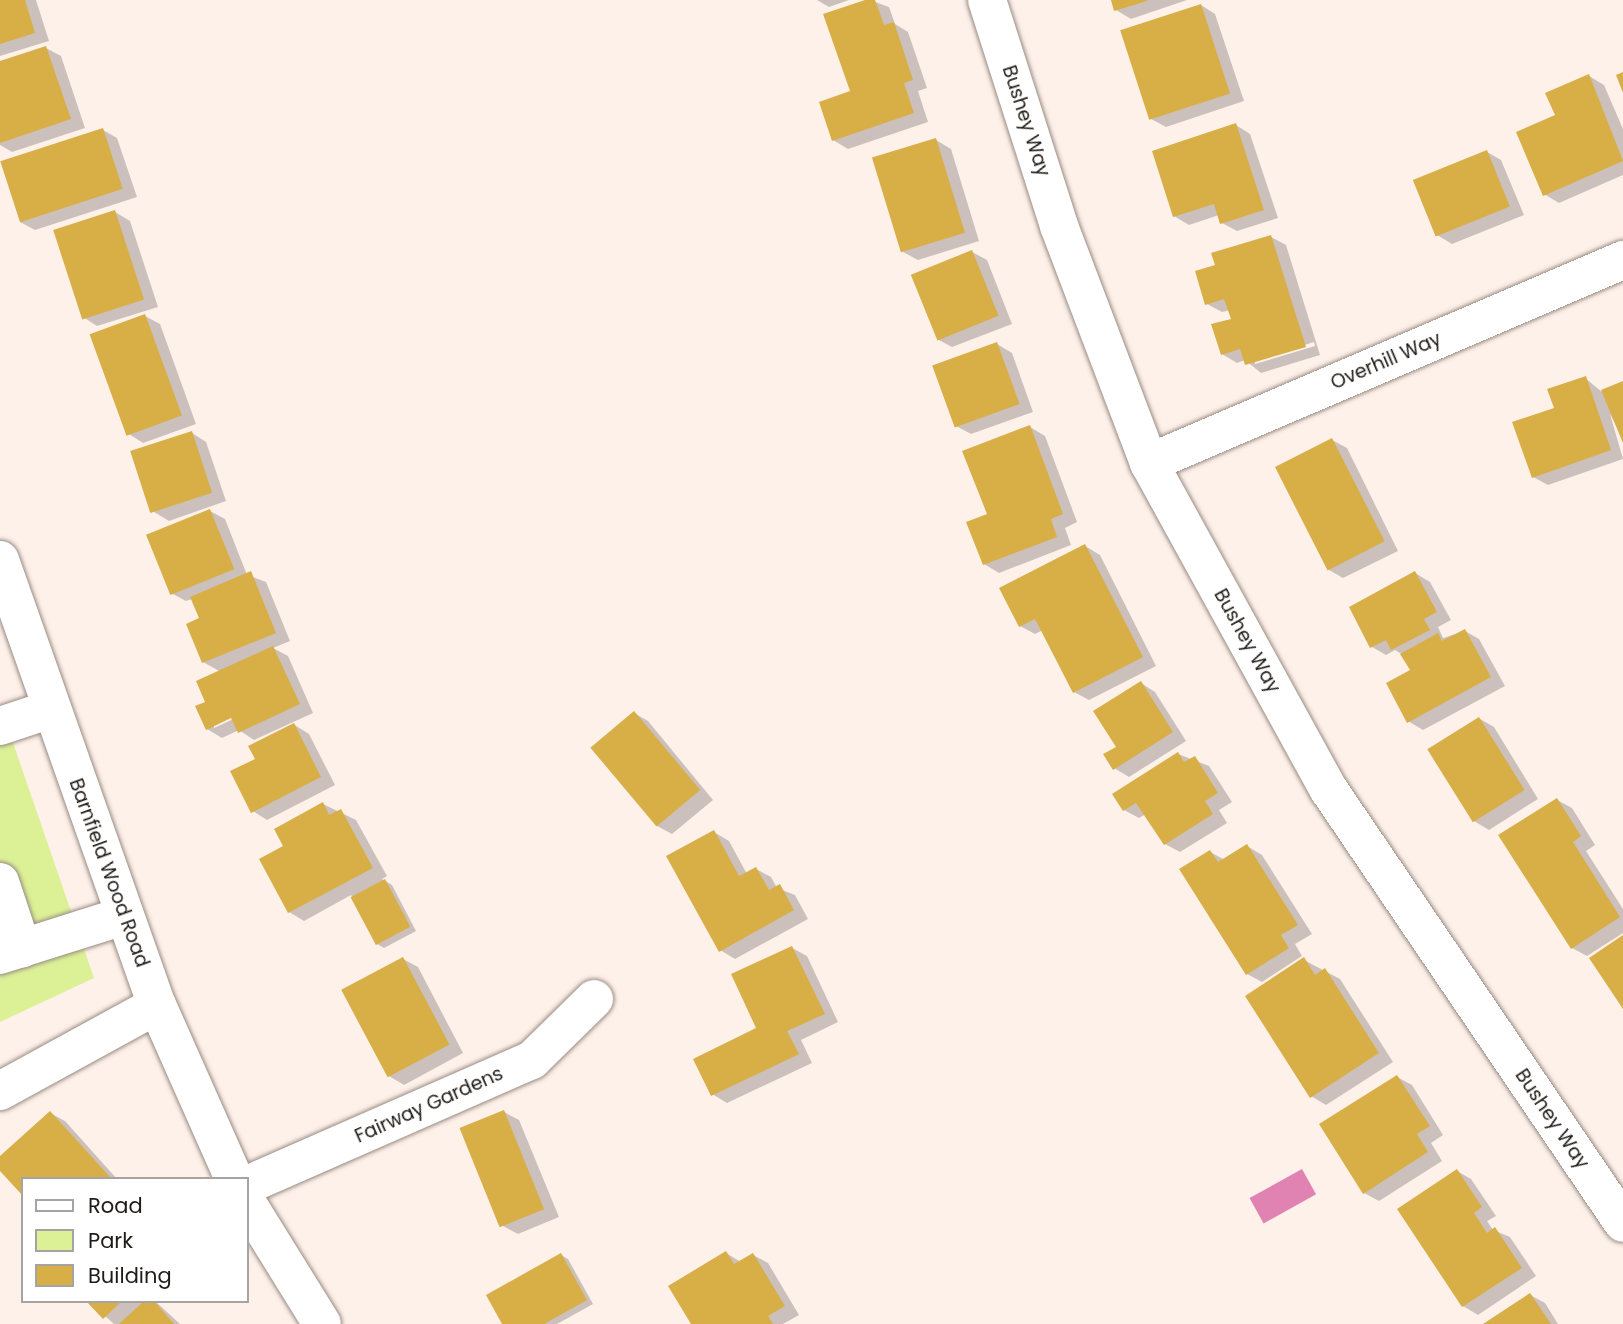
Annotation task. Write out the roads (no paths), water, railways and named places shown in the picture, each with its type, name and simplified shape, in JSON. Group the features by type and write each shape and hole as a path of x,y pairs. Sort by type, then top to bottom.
{"street":[{"name":"Bushey Way","path":"987,0 1059,226 1149,463 1329,790 1623,1223"},
{"name":"Overhill Way","path":"1149,463 1623,260"},
{"name":"Barnfield Wood Road","path":"3,578 157,1004 233,1177"},
{"path":"0,726 51,709"},
{"path":"0,882 11,951 124,916"},
{"name":"Fairway Gardens","path":"248,1185 532,1060 594,999"},
{"path":"0,1091 157,1004"},
{"path":"248,1205 322,1324"}]}
